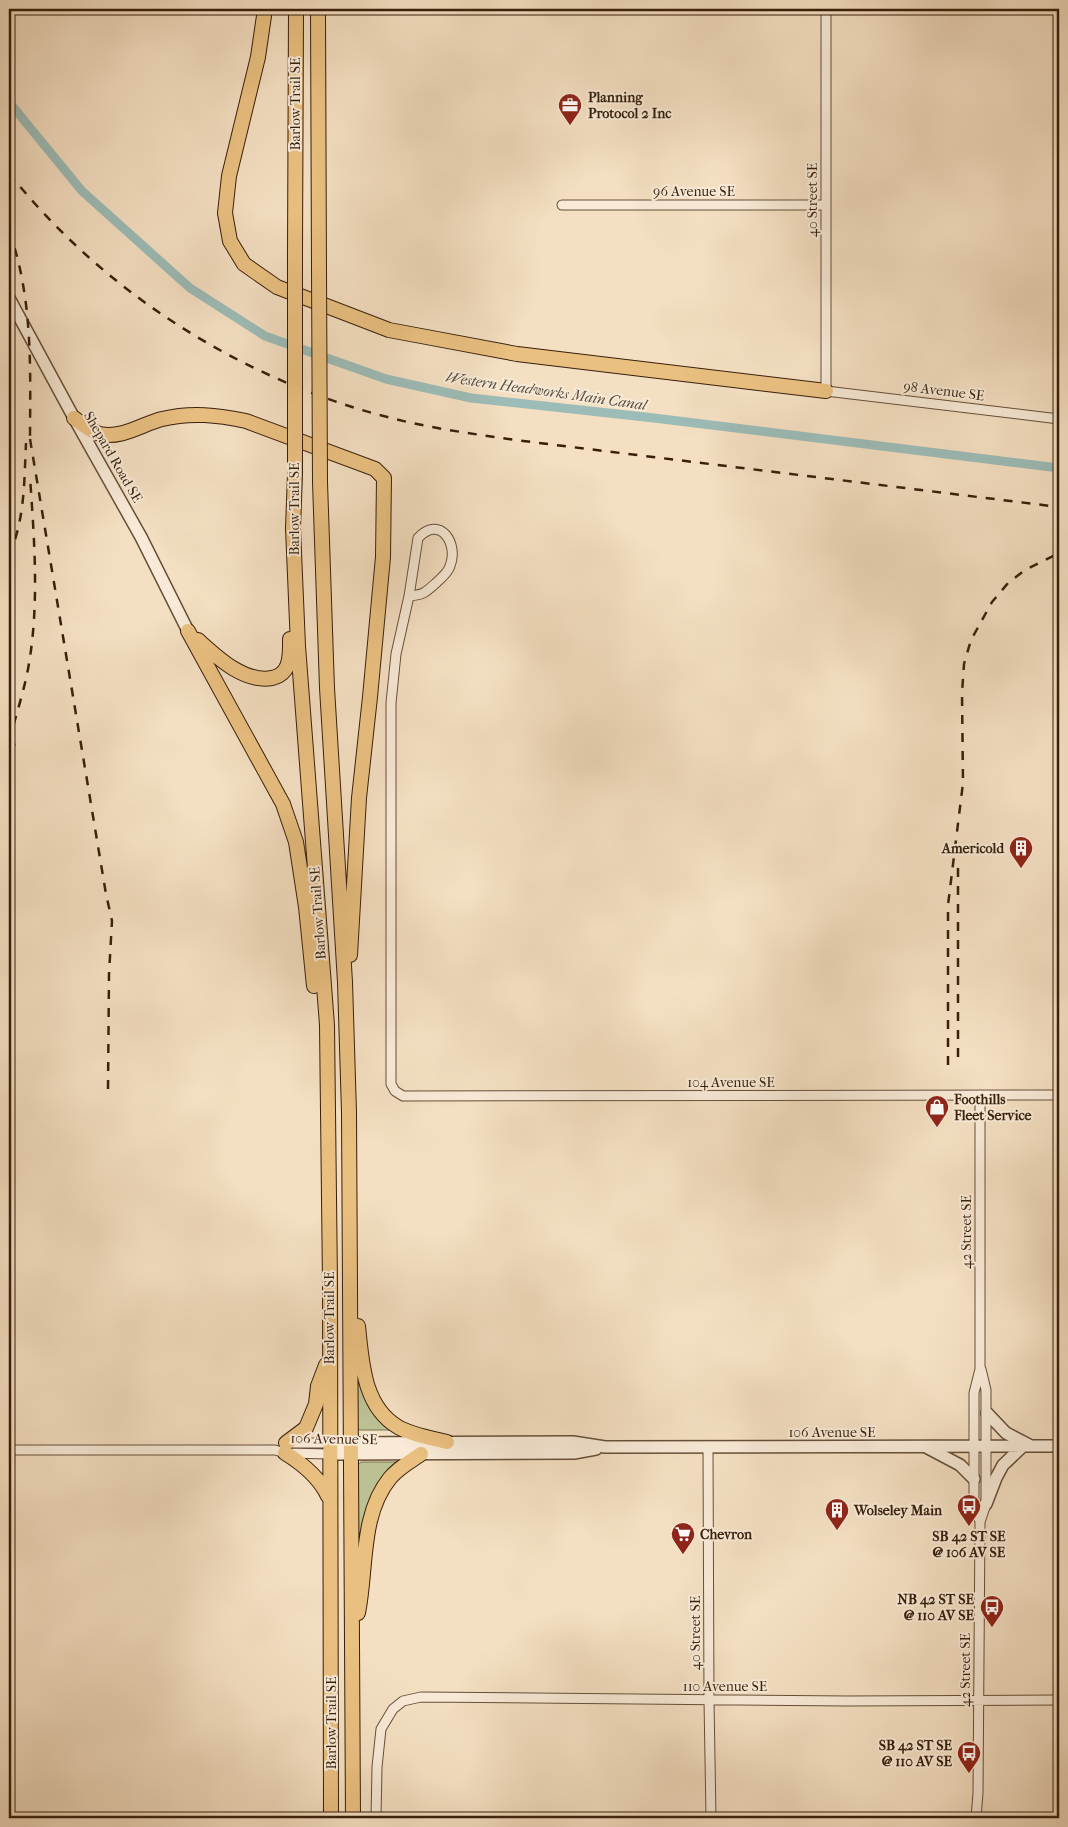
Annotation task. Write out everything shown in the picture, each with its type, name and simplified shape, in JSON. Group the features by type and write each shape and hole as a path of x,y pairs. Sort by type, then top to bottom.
{"main road":[{"path":"265,9 258,57 229,176 225,213 230,241 244,264 277,287 389,330 517,354 826,391"},
{"name":"Barlow Trail SE","path":"296,9 295,474 293,528 306,758 327,1025 331,1818"},
{"name":"Barlow Trail SE","path":"318,9 320,482 328,688 345,982 349,1112 353,1818"},
{"path":"74,418 98,434 110,435 127,432 162,419 196,414 224,416 246,422 375,469 384,478 382,557 359,798 350,954 345,982"},
{"path":"188,631 214,655 251,678 266,679 278,676 286,670 290,655 290,579 294,563"},
{"path":"188,631 283,804 296,842 306,907 323,1106 328,1131"},
{"path":"350,1255 364,1375 374,1403 388,1420 400,1428 447,1442"},
{"path":"329,1357 318,1386 316,1404 306,1428 282,1449 300,1462 321,1482 330,1499"},
{"path":"352,1643 362,1594 370,1520 378,1495 391,1477 421,1454"}],"street":[{"name":"40 Street SE","path":"826,9 826,391"},
{"name":"96 Avenue SE","path":"562,205 826,204"},
{"name":"Shepard Road SE","path":"9,298 141,537 188,631"},
{"name":"98 Avenue SE","path":"826,391 1059,419"},
{"path":"430,528 438,529 445,533 450,540 452,558 450,567 445,575 423,595 409,596 418,538 430,528"},
{"name":"104 Avenue SE","path":"409,596 396,654 391,703 391,1084 395,1091 402,1096 1059,1095"},
{"name":"42 Street SE","path":"976,1818 980,1522 974,1503 974,1393 980,1369 980,1095"},
{"name":"42 Street SE","path":"980,1369 986,1390 986,1504 980,1522"},
{"path":"986,1413 1006,1433 1027,1447 1003,1465 986,1504"},
{"name":"106 Avenue SE","path":"351,1449 447,1442 573,1442 605,1447 1059,1446"},
{"name":"106 Avenue SE","path":"9,1450 351,1449 421,1454 574,1454 605,1447"},
{"name":"40 Street SE","path":"708,1447 711,1818"},
{"path":"925,1447 960,1465 974,1479"},
{"name":"110 Avenue SE","path":"376,1818 377,1767 381,1729 393,1709 402,1701 421,1697 858,1701 1059,1700"}],"green space":[{"path":"355,1376 358,1376 395,1430 357,1430"},
{"path":"361,1462 398,1462 362,1533 358,1533 356,1466"}],"waterway":[{"name":"Western Headworks Main Canal","path":"9,102 82,191 190,288 265,336 386,379 471,398 654,418 1059,468"}],"railway":[{"path":"9,173 47,217 89,257 134,294 182,328 232,357 285,382 339,403 410,423 515,440 1059,507"},
{"path":"9,231 23,283 27,310 30,364 30,444"},
{"path":"30,439 112,921 109,974 108,1089"},
{"path":"9,556 21,514 26,443"},
{"path":"9,742 26,679 33,635 35,567 30,477"},
{"path":"948,1065 948,905 963,783 962,693 964,664 971,640 992,602 1008,583 1025,570 1059,553"},
{"path":"9,770 16,736"},
{"path":"958,868 958,1066"}],"place":[{"name":"Planning Protocol 2 Inc","path":"570,126"},
{"name":"Americold","path":"1021,869"},
{"name":"Foothills Fleet Service","path":"937,1128"},
{"name":"SB 42 ST SE @ 106 AV SE","path":"969,1527"},
{"name":"Wolseley Main","path":"837,1531"},
{"name":"Chevron","path":"683,1555"},
{"name":"NB 42 ST SE @ 110 AV SE","path":"992,1628"},
{"name":"SB 42 ST SE @ 110 AV SE","path":"969,1774"}]}
